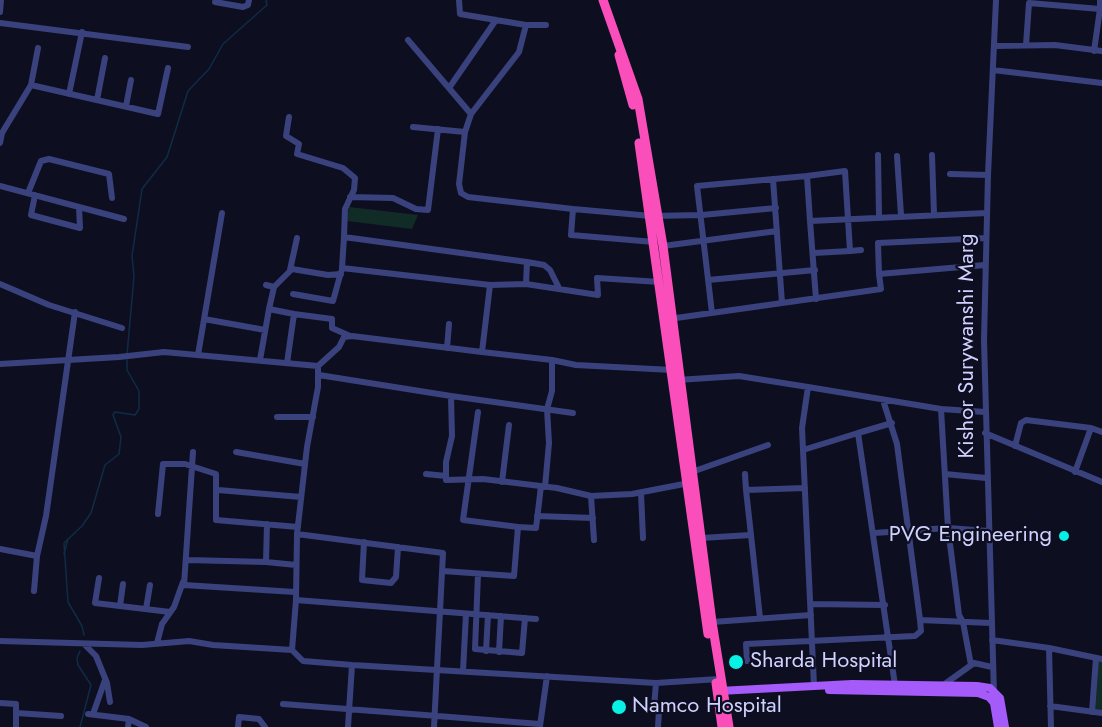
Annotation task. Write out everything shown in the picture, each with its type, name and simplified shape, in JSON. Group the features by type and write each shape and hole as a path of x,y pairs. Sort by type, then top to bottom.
{"highway":[{"path":"597,0 631,94 654,216"},
{"path":"603,0 636,89 719,679 722,727"},
{"path":"658,244 660,282 669,319"},
{"path":"690,478 701,538 713,646"},
{"path":"721,694 729,727"}],"main road":[{"path":"721,694 814,686 977,686 1003,704 1005,727"},
{"path":"721,694 865,689 978,693 994,696"},
{"path":"994,696 998,727"}],"street":[{"path":"0,12 1,0"},
{"path":"215,2 243,7 248,5 249,0"},
{"path":"459,0 460,14 526,25 546,25"},
{"name":"Kishor Surywanshi Marg","path":"994,696 985,433 985,265 996,0"},
{"path":"1094,51 1100,0"},
{"path":"1026,45 1029,3 1100,9"},
{"path":"449,88 496,20"},
{"path":"0,23 188,47"},
{"path":"526,25 519,52 471,114 465,132 459,184 464,195 573,210 654,216 702,215 776,208"},
{"path":"69,94 82,32"},
{"path":"408,40 471,114"},
{"path":"994,46 1054,45 1102,51"},
{"path":"0,143 1,133 31,85 38,48"},
{"path":"97,100 105,58"},
{"path":"31,85 158,114 168,68"},
{"path":"993,70 1102,83"},
{"path":"126,106 131,80"},
{"path":"289,117 286,136 299,144 297,154 350,173 355,178 355,184 345,209 341,271 333,301 293,294"},
{"path":"413,127 465,132"},
{"path":"350,197 393,198 416,209 428,210 438,129"},
{"path":"878,155 879,216"},
{"path":"932,155 934,214"},
{"path":"897,156 901,215"},
{"path":"79,207 80,228 32,215 31,194 41,161 49,159 110,174 112,198"},
{"path":"712,313 697,186 845,171 850,250"},
{"path":"950,174 987,175"},
{"path":"807,176 816,299"},
{"path":"773,178 782,303"},
{"path":"0,186 124,219"},
{"path":"573,210 571,235 658,244 699,242 704,239 777,231"},
{"path":"198,355 222,213"},
{"path":"810,221 901,215 987,213"},
{"path":"344,237 544,265 550,270 559,288"},
{"path":"260,360 274,287 290,270 297,238"},
{"path":"669,319 881,289 878,243 986,238"},
{"path":"814,253 861,250"},
{"path":"526,284 527,261"},
{"path":"879,274 985,265"},
{"path":"290,270 341,271 490,285 526,284 598,295 597,278 660,282"},
{"path":"708,280 815,270"},
{"path":"0,284 49,305 122,328"},
{"path":"266,285 274,287"},
{"path":"482,351 490,285"},
{"path":"269,309 332,319 332,328 350,336 482,351 576,365 677,375 739,376 941,409 985,412"},
{"path":"34,591 37,556 46,516 75,312"},
{"path":"287,363 294,314"},
{"path":"204,319 266,330"},
{"path":"447,348 449,324"},
{"path":"0,364 164,352 318,366 344,338 350,336"},
{"path":"478,412 463,520 536,528 549,443 547,409 552,391 552,360"},
{"path":"292,650 301,497 319,375 318,366"},
{"path":"319,375 573,413"},
{"path":"808,387 802,429 812,604 814,686"},
{"path":"452,396 452,436 446,462 446,480 501,482 591,496 640,493 690,478 768,445"},
{"path":"747,661 746,644 812,639 890,639 915,636 921,631 909,531 892,423 883,400"},
{"path":"941,409 948,528 959,615 963,622 971,665"},
{"path":"277,417 313,417"},
{"path":"1015,446 1021,423 1026,420 1091,428 1102,432"},
{"path":"803,450 892,423"},
{"path":"501,482 509,425"},
{"path":"1075,472 1091,428"},
{"path":"858,433 896,685"},
{"path":"985,433 1102,482"},
{"path":"157,643 162,624 183,582 187,560 193,452"},
{"path":"236,452 305,464"},
{"path":"158,514 163,464 191,467 216,474 218,490 216,520 267,524 364,542 443,553 434,727"},
{"path":"426,474 446,476"},
{"path":"744,474 760,618"},
{"path":"945,474 986,478"},
{"path":"746,490 805,488"},
{"path":"218,490 301,497"},
{"path":"640,493 643,538"},
{"path":"591,496 594,540"},
{"path":"537,516 593,518"},
{"path":"266,562 267,524"},
{"path":"442,571 513,576 518,527"},
{"path":"874,533 948,528 988,531"},
{"path":"701,538 751,535"},
{"path":"364,542 362,580 391,583 396,577 398,547"},
{"path":"0,549 37,556"},
{"path":"187,560 296,565"},
{"path":"478,574 476,649 522,653 525,618"},
{"path":"99,578 95,603 170,612"},
{"path":"183,582 184,585 295,592"},
{"path":"120,606 123,584"},
{"path":"146,609 150,585"},
{"path":"296,600 536,619"},
{"path":"812,604 885,605"},
{"path":"463,671 466,614"},
{"path":"486,651 489,615"},
{"path":"712,622 811,615"},
{"path":"499,651 501,616"},
{"path":"920,620 991,623"},
{"path":"992,640 1049,648 1099,659 1092,712"},
{"path":"0,641 83,644 189,641 213,645 292,650 303,661 352,665 656,683 719,679"},
{"path":"83,644 96,656 105,679 110,702"},
{"path":"1049,648 1051,727"},
{"path":"941,686 971,665 983,664 992,667"},
{"path":"348,727 352,665"},
{"path":"283,704 434,714 540,725 547,676"},
{"path":"105,679 91,714 129,719 146,727"},
{"path":"656,683 654,707 659,711 658,727"},
{"path":"0,704 16,704 16,727"},
{"path":"1050,706 1102,713"},
{"path":"16,713 61,716"},
{"path":"238,727 239,717 259,719 265,727"},
{"path":"128,727 129,719"}],"green space":[{"path":"349,207 418,215 412,229 347,221"},
{"path":"1097,660 1102,661 1102,711 1093,710"}],"waterway":[{"path":"127,355 134,276 132,256 142,189 167,157 188,91 209,69 223,44 267,5 266,0"},
{"path":"84,635 82,626 68,602 64,543 82,526 91,513 105,465 119,454 121,437 113,415 115,412 135,415 139,409 139,391 127,370 127,360"},
{"path":"64,554 68,539"},
{"path":"80,651 77,658 78,665 91,685 80,727"}],"place":[{"name":"PVG Engineering","path":"1064,536"},
{"name":"Sharda Hospital","path":"736,662"},
{"name":"Namco Hospital","path":"619,707"}]}
